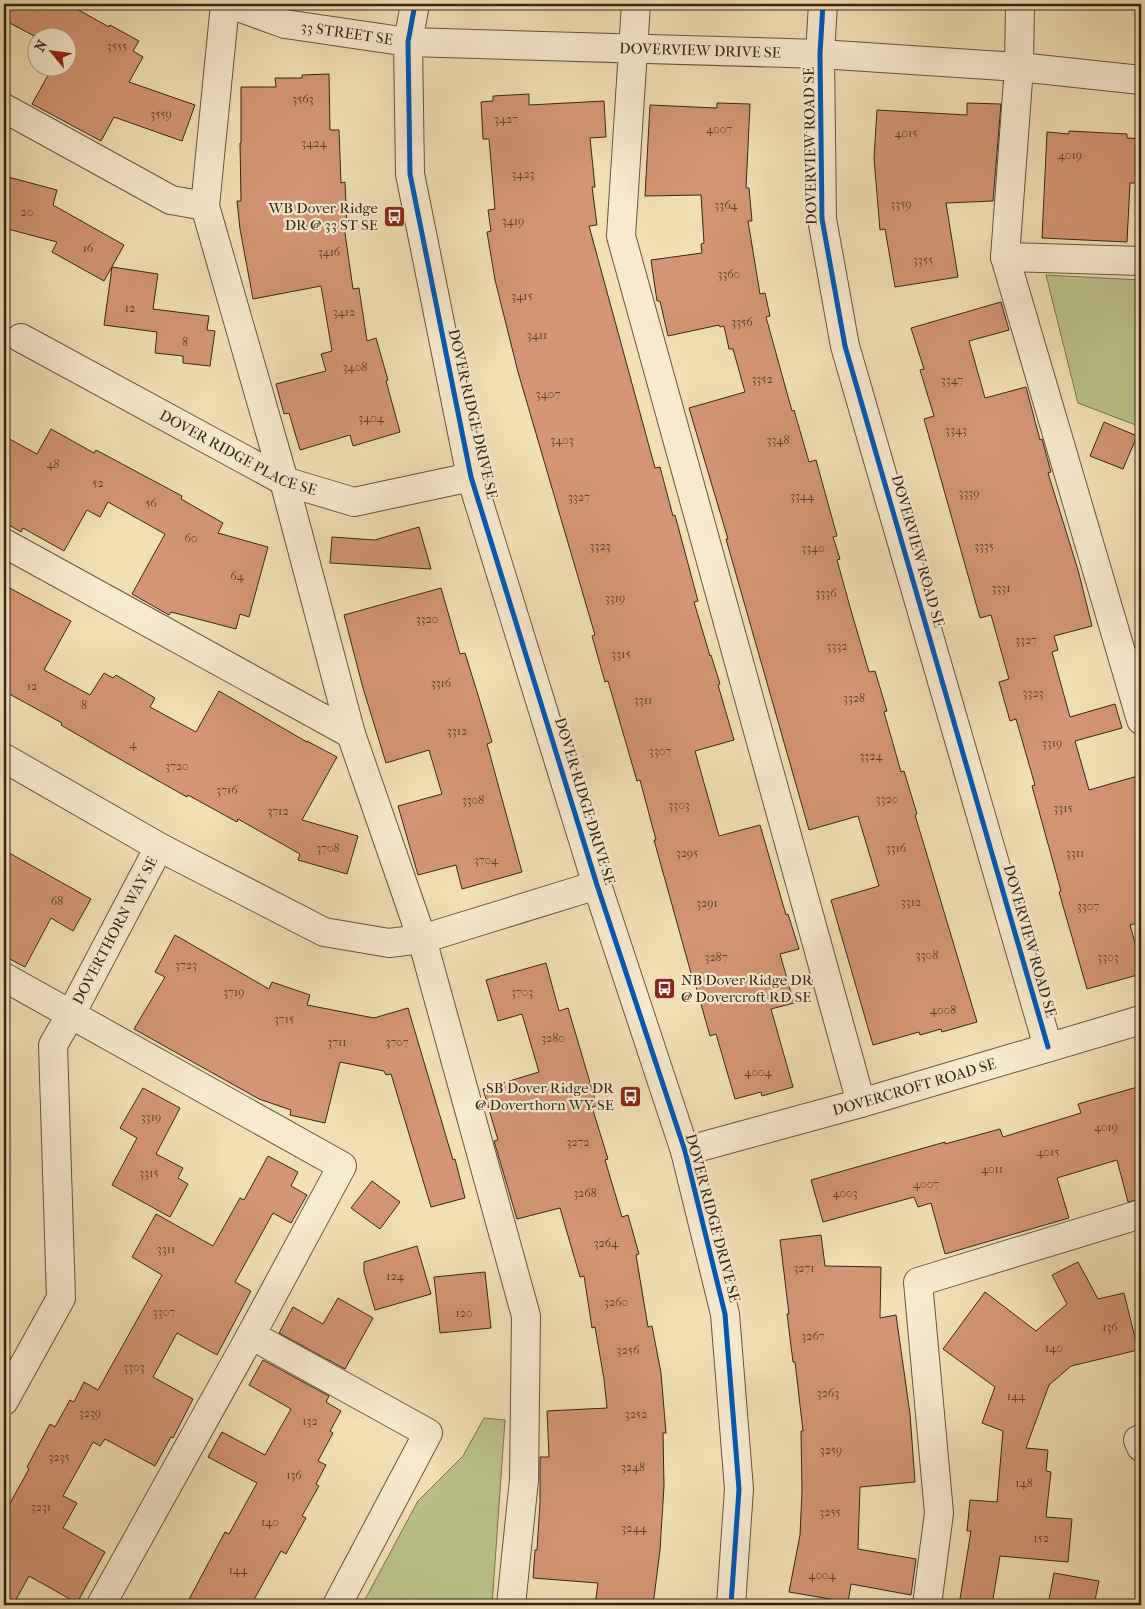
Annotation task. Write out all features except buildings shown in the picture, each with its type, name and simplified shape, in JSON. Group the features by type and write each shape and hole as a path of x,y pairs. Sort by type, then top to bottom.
{"street":[{"path":"225,4 205,206 284,481 351,734 422,939 526,1316 524,1480 511,1605"},
{"name":"33 STREET SE","path":"230,4 285,24 408,42"},
{"name":"DOVER RIDGE DRIVE SE","path":"415,4 408,42 410,174 472,477 597,885 685,1151 725,1314 739,1489 731,1605"},
{"path":"636,4 621,236 861,1103"},
{"name":"DOVERVIEW ROAD SE","path":"823,4 820,54 822,219 846,346 1048,1047"},
{"path":"1020,4 1019,67 1005,257 1141,720"},
{"name":"DOVERVIEW DRIVE SE","path":"408,42 820,54 1019,67 1141,80"},
{"path":"4,108 170,200 205,206"},
{"path":"1005,257 1141,261"},
{"name":"DOVER RIDGE PLACE SE","path":"21,338 284,481 354,502 472,477"},
{"path":"4,543 351,734"},
{"path":"4,758 160,847"},
{"name":"DOVERTHORN WAY SE","path":"4,1401 61,1298 53,1045 160,847 324,932 389,942 422,939 597,885"},
{"path":"4,977 342,1166 251,1335 101,1605"},
{"name":"DOVERCROFT ROAD SE","path":"685,1151 861,1103 1141,1020"},
{"path":"927,1605 939,1513 918,1282 1141,1214"},
{"path":"251,1335 428,1433 337,1605"}],"green space":[{"path":"1046,275 1141,280 1141,427 1078,403"},
{"path":"484,1418 505,1420 492,1605 362,1605 418,1501 463,1456"}],"cycle path":[{"path":"415,4 408,42 410,174 471,477 597,885 685,1151 725,1314 739,1489 731,1605"},
{"path":"823,4 820,54 822,219 845,346 1048,1047"}],"place":[{"name":"WB Dover Ridge DR @ 33 ST SE","path":"394,217"},
{"name":"NB Dover Ridge DR @ Dovercroft RD SE","path":"665,989"},
{"name":"SB Dover Ridge DR @ Doverthorn WY SE","path":"630,1097"}]}
